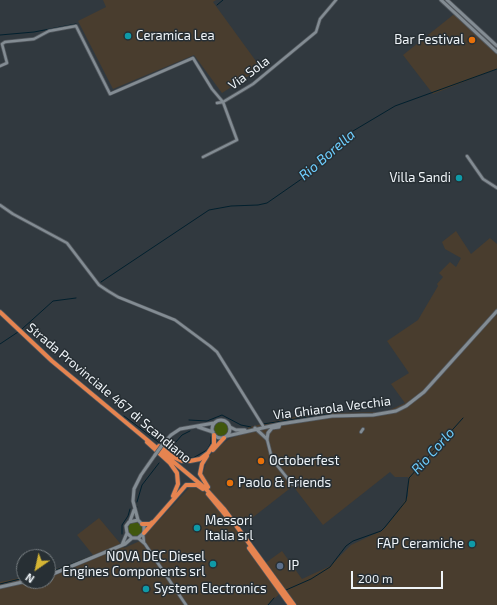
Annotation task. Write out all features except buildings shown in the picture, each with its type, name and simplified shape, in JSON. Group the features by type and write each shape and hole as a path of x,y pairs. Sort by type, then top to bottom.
{"highway":[{"name":"Strada Provinciale 467 di Scandiano","path":"0,312 52,361 205,488 228,516 294,605"},
{"path":"131,427 173,457 182,461 195,460 208,453 214,444 214,433"},
{"path":"131,427 170,463 177,473 178,484 170,502"},
{"path":"225,437 205,459 200,474 202,480 217,498 228,516"},
{"path":"143,534 186,485 197,485 209,495 228,516"},
{"name":"Strada Provinciale 467 di Scandiano","path":"228,516 290,605"},
{"path":"142,524 150,524 155,520"}],"street":[{"name":"Via Sola","path":"203,157 237,140 223,102 253,84 316,32 320,19 336,0"},
{"path":"441,0 497,51"},
{"path":"447,0 497,46"},
{"path":"0,66 7,63 2,44 5,42 34,39 49,31 76,26 110,94 193,58 212,90 223,102"},
{"path":"217,103 223,102"},
{"path":"467,156 483,179 497,188"},
{"path":"0,205 13,214 67,243 99,285 118,297 174,320 210,346 217,352 268,433"},
{"name":"Via Ghiarola Vecchia","path":"225,437 263,426 332,416 378,415 396,411 406,406 424,392 497,311"},
{"name":"Via Ghiarola Vecchia","path":"142,524 138,520 134,510 133,501 136,485 163,444 171,435 180,429 223,420 230,427 236,430 248,430"},
{"path":"214,423 214,433"},
{"path":"266,439 272,428 279,427 280,424"},
{"path":"196,426 225,437 230,432 230,427"},
{"path":"262,433 263,426"},
{"path":"255,428 262,433 266,439 272,459 292,484 297,485"},
{"path":"361,432 363,428"},
{"name":"Via Ghiarola Vecchia","path":"122,545 126,533 126,526 130,521 134,510"},
{"path":"130,521 138,520"},
{"path":"142,524 145,544"},
{"path":"126,533 132,538"},
{"path":"56,573 122,545 132,538 138,538 143,534"},
{"path":"138,538 145,544 186,605"},
{"path":"0,587 16,584"}],"shaded area":[{"path":"103,0 216,0 213,2 261,68 222,93 194,55 113,89 78,21 106,7"},
{"path":"453,15 461,16 497,51 497,69 433,94 403,55"},
{"path":"456,231 471,254 490,238 497,244 497,605 293,605 283,591 267,605 0,605 0,582 16,579 16,589 56,589 56,569 93,555 77,535 99,518 124,548 140,541 190,487 200,483 208,458 216,448 231,438 245,433 249,427 298,416 333,413 385,412 405,403 391,384 409,373 387,341 418,320 438,286 437,284 443,277 439,273 450,262 456,267 461,258 445,249 442,242","holes":["390,472 395,477 408,477 408,496 383,530 351,545 330,566 302,579 282,551 264,564 238,529 293,486 323,525"]}],"green space":[{"path":"221,422 226,424 228,429 226,434 221,436 216,434 214,429 216,424"},
{"path":"135,522 140,524 142,529 140,534 135,536 130,534 128,529 130,524"}],"waterway":[{"path":"217,5 223,0"},
{"path":"0,35 34,32 76,24"},
{"name":"Rio Borella","path":"101,282 209,210 231,206 258,205 267,203 313,171 339,143 353,131 395,106 497,69"},
{"name":"Rio Borella","path":"22,329 53,301 76,298"},
{"name":"Rio Borella","path":"0,344 18,332"},
{"path":"263,424 328,414"},
{"path":"189,420 207,421 222,415 241,425 251,427"},
{"path":"124,416 161,444"},
{"name":"Rio Corlo","path":"286,590 311,579 330,567 346,546 353,541 381,531 406,501 409,478 463,418"},
{"path":"169,450 182,435 190,431"},
{"path":"164,446 179,457 193,458 207,450 211,443 211,437"},
{"path":"137,502 142,485 159,463"},
{"path":"122,534 122,525 128,516 130,509"},
{"path":"56,570 92,556"},
{"path":"0,584 16,580"},
{"name":"Rio Corlo","path":"268,605 274,598"}],"place":[{"name":"Ceramica Lea","path":"128,36"},
{"name":"Bar Festival","path":"472,40"},
{"name":"Villa Sandi","path":"459,178"},
{"name":"Octoberfest","path":"261,461"},
{"name":"Paolo & Friends","path":"230,483"},
{"name":"Messori Italia srl","path":"197,528"},
{"name":"FAP Ceramiche","path":"472,544"},
{"name":"NOVA DEC Diesel Engines Components srl","path":"213,564"},
{"name":"IP","path":"280,566"},
{"name":"System Electronics","path":"146,589"}]}
